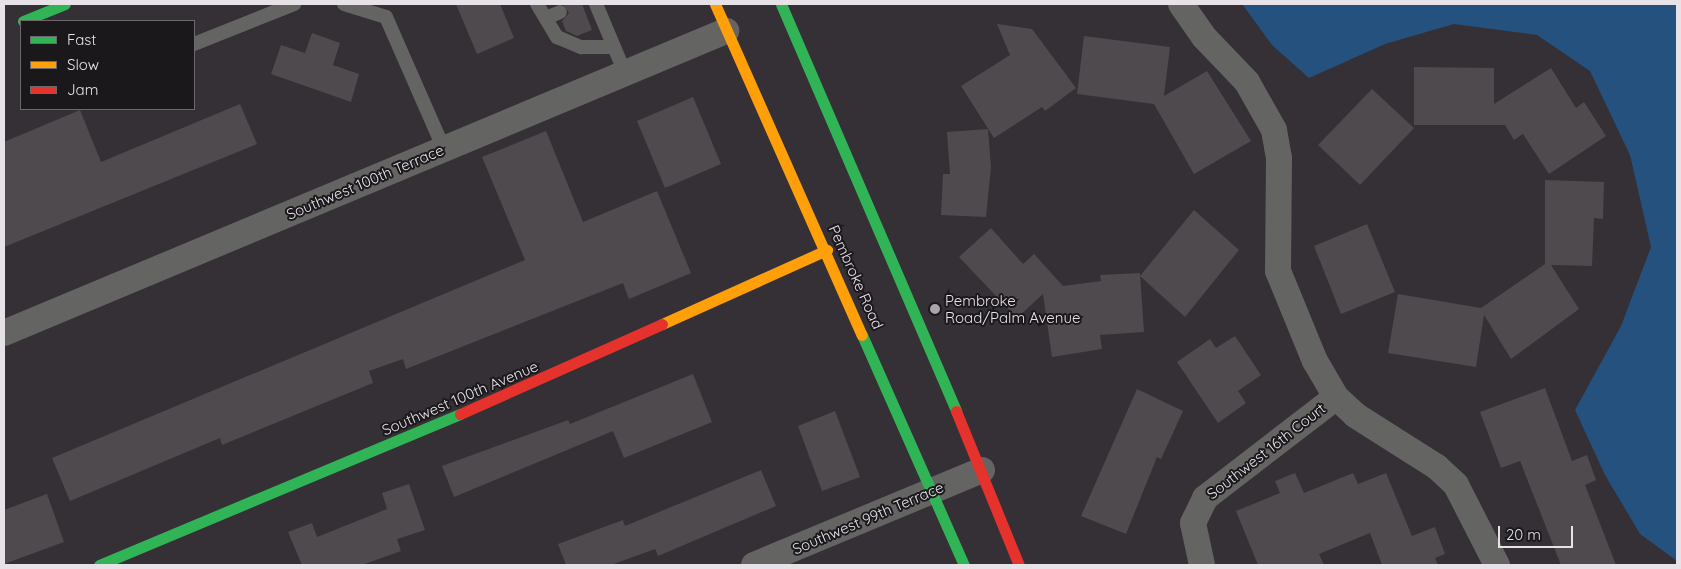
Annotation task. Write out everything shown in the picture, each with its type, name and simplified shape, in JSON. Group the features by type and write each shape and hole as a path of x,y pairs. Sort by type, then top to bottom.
{"main road":[{"name":"Pembroke Road","path":"715,4 828,250 934,490 964,565"},
{"path":"781,4 982,470 1019,565"},
{"path":"28,20 62,5"},
{"name":"Southwest 100th Avenue","path":"99,565 480,406 828,250"}],"street":[{"path":"1181,4 1204,37 1248,82 1274,130 1279,158 1278,271 1297,323 1336,397 1375,431 1436,467 1456,485 1497,565"},
{"name":"Southwest 100th Terrace","path":"4,333 726,30"},
{"name":"Southwest 16th Court","path":"1202,565 1193,523 1205,498 1336,397"},
{"name":"Southwest 99th Terrace","path":"754,565 982,470"}],"lane":[{"path":"195,44 294,4"},
{"path":"344,4 386,17 444,149"},
{"path":"537,4 557,37 581,47 614,47"},
{"path":"596,4 624,73"},
{"path":"62,5 64,20"},
{"path":"546,18 560,12"}],"water":[{"path":"1242,4 1677,4 1677,561 1640,534 1605,475 1575,410 1621,326 1651,247 1630,155 1590,71 1537,35 1454,24 1385,44 1309,78 1272,45"}],"building":[{"path":"456,4 500,4 514,38 477,54"},
{"path":"562,4 582,4 592,30 577,36 566,31 562,21 569,13"},
{"path":"997,24 1032,29 1076,88 1045,111 1042,107 994,138 961,86 1010,55"},
{"path":"312,33 340,43 333,65 359,74 351,102 271,74 281,45 305,53"},
{"path":"1084,36 1170,47 1164,96 1207,71 1251,141 1194,174 1154,104 1077,94"},
{"path":"1414,67 1494,68 1494,104 1551,68 1576,108 1584,102 1606,136 1549,174 1523,134 1514,140 1505,125 1414,125"},
{"path":"1372,89 1414,128 1360,185 1318,145"},
{"path":"693,97 721,164 665,188 637,121"},
{"path":"240,104 257,144 4,247 4,142 80,110 101,162"},
{"path":"988,129 991,167 986,217 941,215 943,174 950,174 947,132"},
{"path":"546,131 583,222 657,191 691,273 629,299 623,283 406,369 403,359 369,371 373,383 222,445 220,438 70,501 52,458 525,260 482,157"},
{"path":"1545,180 1604,182 1603,219 1594,218 1592,266 1551,265 1579,309 1511,359 1484,315 1476,367 1388,353 1398,294 1481,308 1545,264"},
{"path":"1194,210 1239,250 1185,317 1140,276"},
{"path":"1367,224 1395,292 1341,314 1314,246"},
{"path":"991,228 1023,264 1034,254 1063,286 1101,281 1100,275 1140,273 1144,332 1100,335 1102,349 1052,357 1043,294 1017,318 959,257"},
{"path":"1235,336 1261,375 1238,391 1246,403 1218,423 1177,362 1210,339 1216,348"},
{"path":"693,374 712,422 624,458 613,431 454,497 442,466 568,420 570,424"},
{"path":"1545,388 1572,461 1587,455 1596,480 1585,485 1616,565 1561,565 1520,461 1501,468 1480,412"},
{"path":"1137,389 1183,411 1161,459 1157,457 1126,534 1081,516"},
{"path":"835,411 860,477 822,491 798,426"},
{"path":"761,470 776,506 658,556 655,549 611,565 566,565 558,544 623,520 625,526"},
{"path":"1295,473 1304,493 1353,473 1358,484 1386,473 1412,536 1435,527 1445,554 1435,558 1438,565 1382,565 1370,533 1319,554 1324,565 1258,565 1236,511 1280,493 1275,481"},
{"path":"409,484 425,530 397,539 401,551 362,565 302,565 288,532 312,523 317,537 387,509 382,493"},
{"path":"47,494 64,542 4,564 4,510"}],"traffic: fast":[{"path":"25,20 65,4"},
{"path":"781,4 956,411"},
{"path":"862,335 964,565"},
{"path":"99,565 460,414"}],"traffic: slow":[{"path":"715,4 862,335"},
{"path":"662,324 827,250"}],"traffic: jam":[{"path":"460,414 662,324"},
{"path":"956,411 1019,565"}],"place":[{"name":"Pembroke Road/Palm Avenue","path":"935,309"}]}
